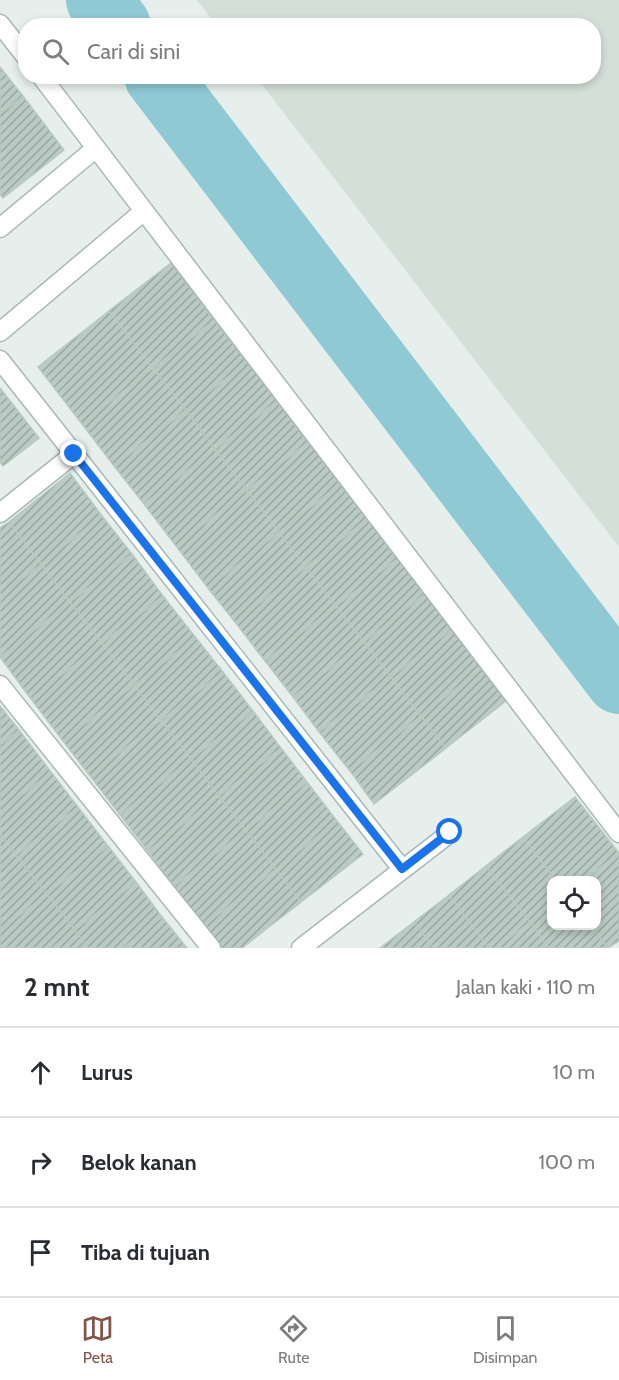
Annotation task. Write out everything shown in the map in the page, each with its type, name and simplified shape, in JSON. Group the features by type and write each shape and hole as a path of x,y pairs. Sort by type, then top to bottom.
{"street":[{"path":"0,24 18,47"},
{"path":"46,84 619,833"},
{"path":"0,228 96,148"},
{"path":"0,332 144,211"},
{"path":"0,360 402,869"},
{"path":"0,513 74,454"},
{"path":"0,685 210,948"},
{"path":"301,948 450,832"}],"shaded area":[{"path":"197,0 619,0 619,547 261,84 601,84 601,18 211,18"}],"building":[{"path":"0,67 23,96 0,114"},
{"path":"23,96 64,150 3,198 0,194 0,114"},
{"path":"171,263 214,320 153,368 109,311"},
{"path":"109,311 153,368 82,424 38,367"},
{"path":"214,320 247,362 186,410 153,368"},
{"path":"247,362 277,401 215,449 186,410"},
{"path":"153,368 186,410 114,466 82,424"},
{"path":"0,388 39,438 3,466 0,462"},
{"path":"277,401 308,442 247,490 215,449"},
{"path":"186,410 215,449 144,504 114,466"},
{"path":"308,442 340,484 279,532 247,490"},
{"path":"215,449 247,490 176,546 144,504"},
{"path":"70,473 102,516 41,564 9,522"},
{"path":"340,484 367,519 306,567 279,532"},
{"path":"247,490 279,532 208,588 176,546"},
{"path":"102,516 132,554 70,602 41,564"},
{"path":"367,519 398,558 336,606 306,567"},
{"path":"9,522 41,564 0,596 0,528"},
{"path":"279,532 306,567 235,622 208,588"},
{"path":"132,554 163,596 102,643 70,602"},
{"path":"398,558 425,594 364,642 336,606"},
{"path":"41,564 70,602 0,657 0,596"},
{"path":"306,567 336,606 265,661 235,622"},
{"path":"425,594 452,629 391,677 364,642"},
{"path":"163,596 196,638 134,685 102,643"},
{"path":"70,602 102,643 31,699 0,657"},
{"path":"336,606 364,642 293,697 265,661"},
{"path":"452,629 482,668 421,716 391,677"},
{"path":"196,638 223,672 161,720 134,685"},
{"path":"364,642 391,677 319,732 293,697"},
{"path":"102,643 134,685 63,741 31,699"},
{"path":"482,668 507,700 446,748 421,716"},
{"path":"223,672 253,711 191,759 161,720"},
{"path":"391,677 421,716 350,771 319,732"},
{"path":"134,685 161,720 90,776 63,741"},
{"path":"0,706 19,730 0,745"},
{"path":"253,711 281,748 219,796 191,759"},
{"path":"421,716 446,748 374,804 350,771"},
{"path":"161,720 191,759 120,815 90,776"},
{"path":"19,730 51,772 0,812 0,745"},
{"path":"281,748 307,782 246,830 219,796"},
{"path":"191,759 219,796 148,851 120,815"},
{"path":"51,772 78,807 16,855 0,833 0,812"},
{"path":"307,782 337,821 276,869 246,830"},
{"path":"219,796 246,830 174,886 148,851"},
{"path":"575,797 619,853 589,876 553,876 523,837"},
{"path":"78,807 108,846 47,894 16,855"},
{"path":"337,821 363,854 301,902 276,869"},
{"path":"246,830 276,869 205,925 174,886"},
{"path":"0,833 16,855 0,868"},
{"path":"523,837 553,876 547,876 547,909 530,922 486,866"},
{"path":"108,846 136,882 75,930 47,894"},
{"path":"619,853 619,941 608,948 594,930 601,930 601,876 589,876"},
{"path":"16,855 47,894 0,930 0,868"},
{"path":"486,866 530,922 496,948 489,948 449,895"},
{"path":"276,869 301,902 242,948 222,948 205,925"},
{"path":"136,882 162,917 123,948 88,948 75,930"},
{"path":"47,894 75,930 52,948 0,948 0,930"},
{"path":"449,895 489,948 434,948 414,922"},
{"path":"547,909 547,930 594,930 608,948 549,948 530,922"},
{"path":"162,917 187,948 123,948"},
{"path":"414,922 434,948 380,948"},
{"path":"530,922 549,948 496,948"},
{"path":"75,930 88,948 52,948"}],"waterway":[{"path":"99,0 112,18"},
{"path":"163,84 619,681"}],"route":[{"path":"74,454 402,869 450,832"}]}
